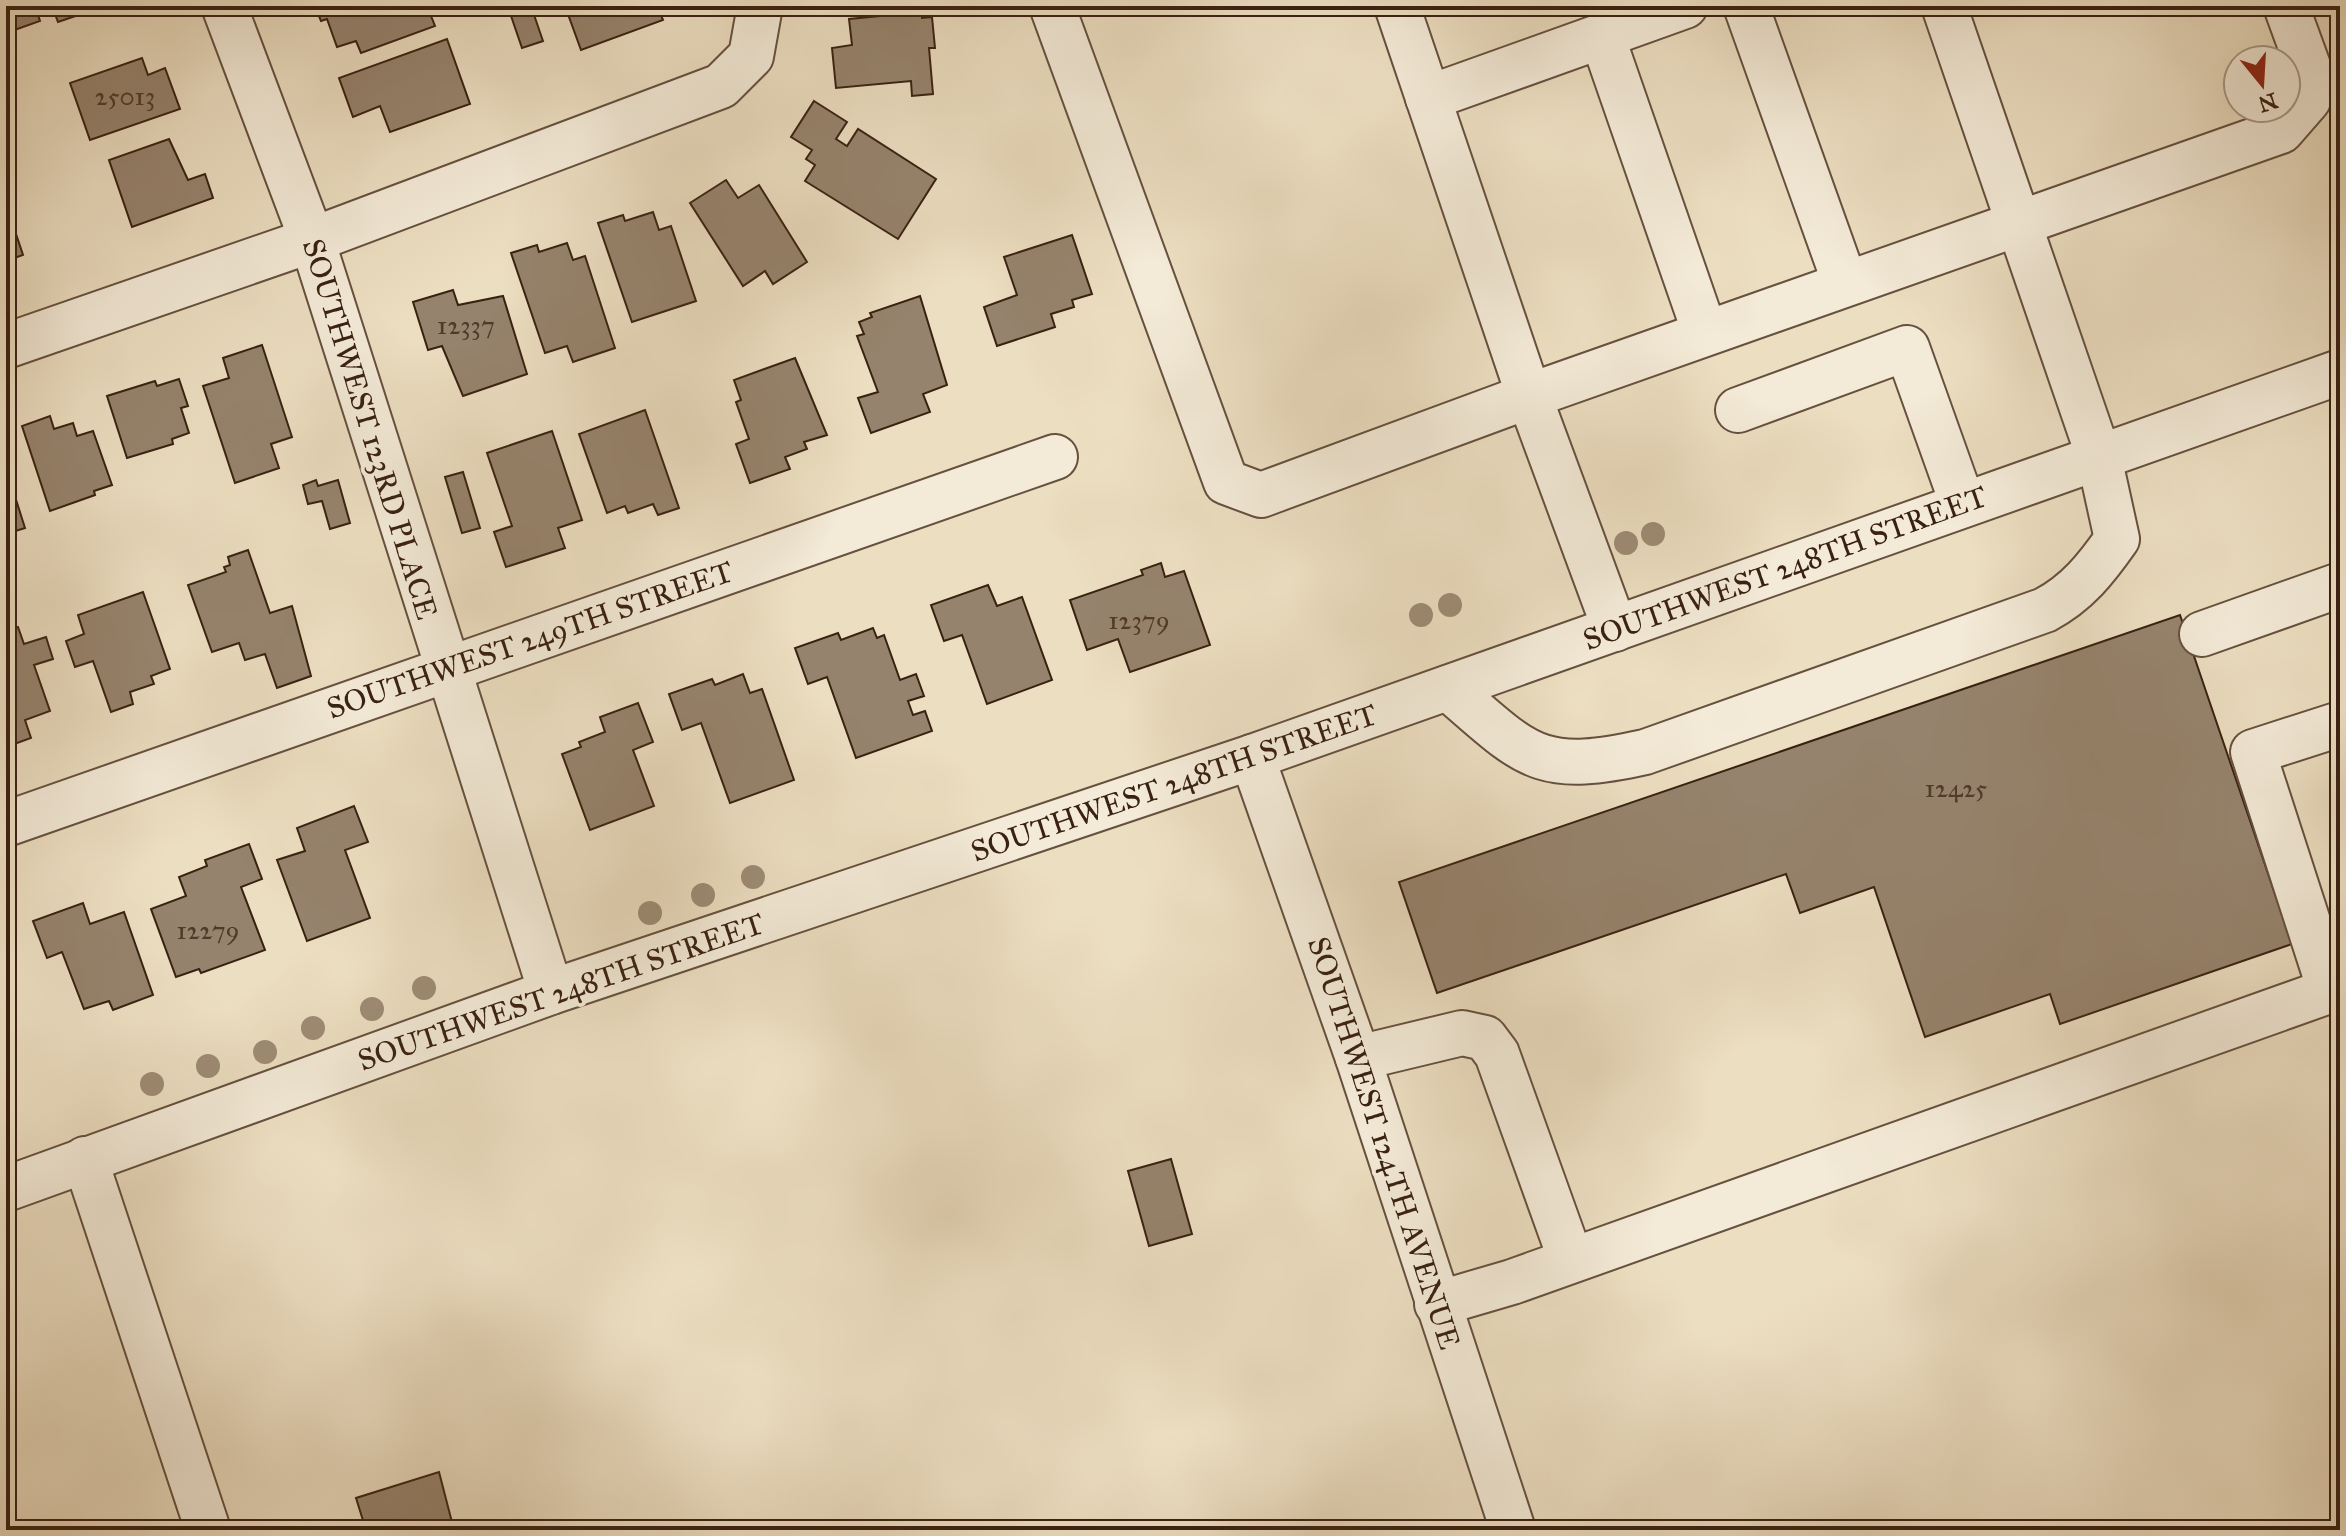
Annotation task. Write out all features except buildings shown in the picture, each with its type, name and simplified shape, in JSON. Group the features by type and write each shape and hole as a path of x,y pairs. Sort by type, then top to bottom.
{"street":[{"name":"SOUTHWEST 123RD PLACE","path":"224,6 312,240 446,670 551,992"},
{"path":"6,346 312,240 721,86 751,56 760,6"},
{"path":"1052,6 1226,482 1261,495 1845,283 2281,131 2308,100 2309,69 2286,6"},
{"path":"1397,6 1529,396 1615,629"},
{"path":"1428,98 1685,6"},
{"path":"1746,6 1845,283"},
{"path":"1448,688 1519,749 1559,762 1594,763 1645,752 2030,616 2067,599 2090,576 2117,539 2099,457 1944,6"},
{"path":"1602,36 1705,333"},
{"path":"1738,410 1907,348 1963,505"},
{"name":"SOUTHWEST 248TH STREET","path":"6,1189 551,992 1252,757 2340,372"},
{"name":"SOUTHWEST 249TH STREET","path":"6,824 1055,457"},
{"path":"2202,634 2340,585"},
{"path":"1437,1304 1571,1260 2335,989 2253,752 2340,724"},
{"name":"SOUTHWEST 124TH AVENUE","path":"1252,757 1358,1058 1513,1530"},
{"path":"1358,1058 1462,1033 1485,1038 1497,1054 1571,1260"},
{"path":"85,1159 208,1530"}]}
